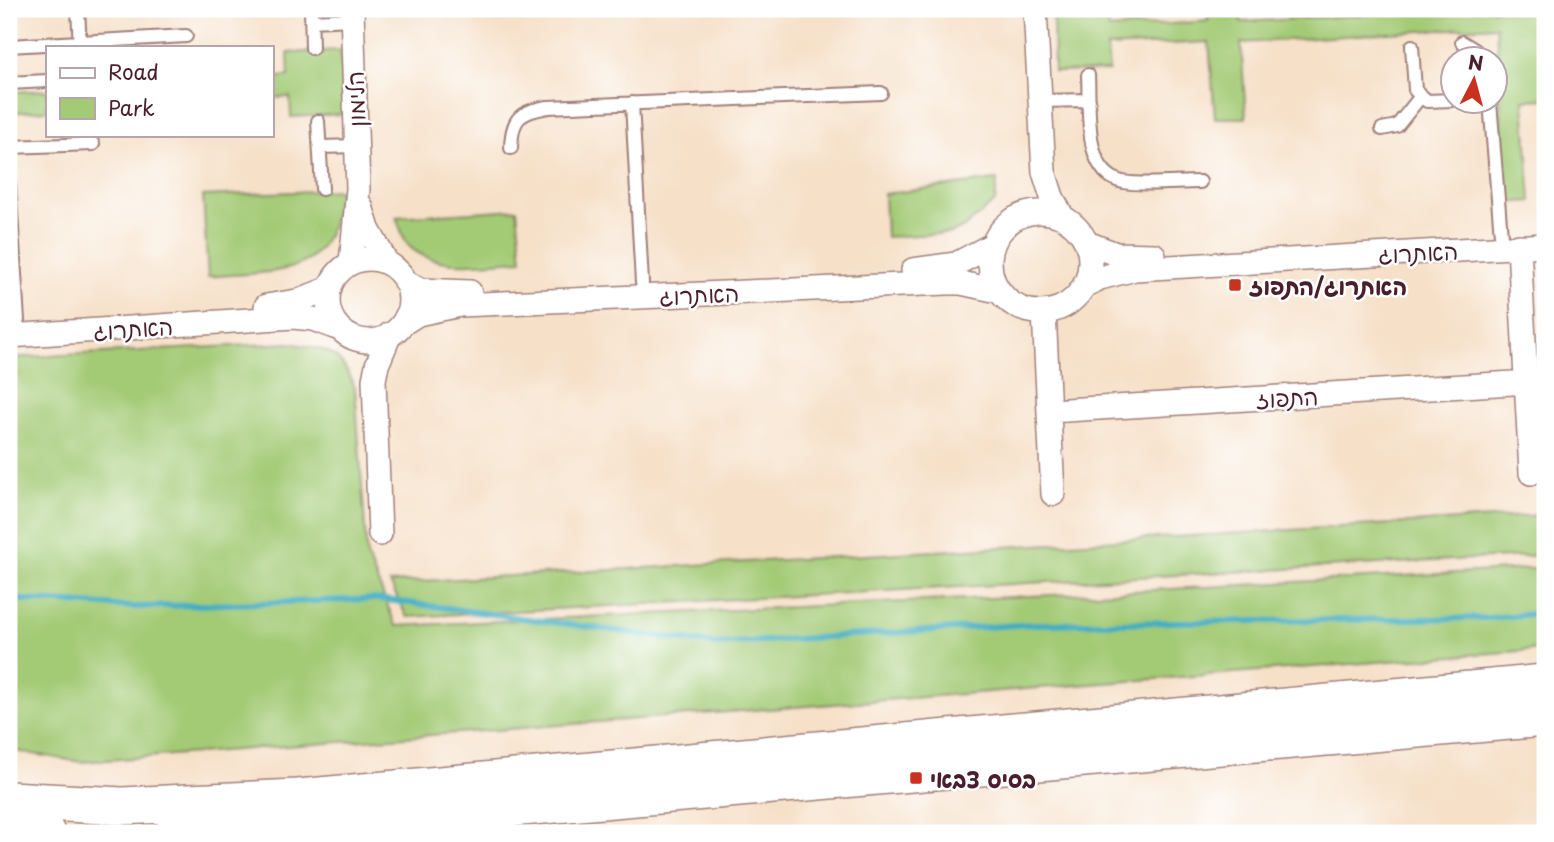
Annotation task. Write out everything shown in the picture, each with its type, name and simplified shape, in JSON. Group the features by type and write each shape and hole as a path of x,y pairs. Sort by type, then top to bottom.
{"main road":[{"path":"9,800 122,806 298,799 1545,683"},
{"path":"174,833 303,826 1545,718"},
{"path":"9,832 46,833"}],"street":[{"path":"1019,216 1030,195 1033,182 1024,9"},
{"path":"1035,9 1044,172 1062,216 1081,232 1087,243 1090,264 1084,286 1067,304 1044,312 1018,307 1007,301 998,291 990,271 992,245 997,234 1019,216 1043,211 1062,216"},
{"name":"הלימון","path":"351,263 358,189 352,14"},
{"name":"הלימון","path":"358,189 362,214 387,263"},
{"name":"האתרוג","path":"1084,286 1100,278 1135,269 1510,241 1545,234"},
{"path":"1510,241 1536,382 1531,473"},
{"name":"האתרוג","path":"1087,243 1101,250 1131,256 1510,241 1545,245"},
{"name":"האתרוג","path":"405,282 421,290 454,292 932,268 956,264 992,245"},
{"path":"374,380 362,349 345,332 329,309 330,288 334,278 351,263 369,259 387,263 398,272 409,291 409,306 377,365 374,380 380,534"},
{"name":"האתרוג","path":"396,329 418,314 460,305 946,283 961,283 998,291"},
{"name":"האתרוג","path":"12,325 274,305 297,302 330,288"},
{"path":"1044,312 1053,494"},
{"name":"האתרוג","path":"12,325 293,317 313,319 345,332"},
{"path":"345,332 362,340 375,340 396,329"},
{"name":"התפוז","path":"1049,411 1536,382"}],"lane":[{"path":"78,9 80,45"},
{"path":"312,48 311,15 352,14"},
{"path":"9,46 80,45 186,36"},
{"path":"1462,43 1468,46"},
{"path":"1412,46 1415,90 1427,101 1438,101"},
{"path":"1088,75 1092,145 1097,162 1107,174 1126,183 1200,182"},
{"path":"9,83 46,81"},
{"path":"511,148 514,123 521,115 534,109 881,93"},
{"path":"1382,129 1397,126 1421,96"},
{"path":"1040,101 1089,100"},
{"path":"632,103 642,283"},
{"path":"1492,116 1510,241"},
{"path":"318,121 321,188"},
{"path":"9,147 93,144"},
{"path":"320,147 356,146"},
{"path":"9,181 12,325"}],"green space":[{"path":"1208,9 1240,9 1241,22 1466,9 1545,9 1545,99 1524,100 1531,201 1506,203 1501,116 1508,116 1508,46 1497,46 1496,26 1241,43 1246,118 1215,118 1209,42 1107,47 1109,71 1054,72 1053,13 1107,12 1109,29 1208,21"},
{"path":"340,50 344,114 291,117 290,97 273,98 273,78 289,76 288,53"},
{"path":"46,90 46,110 9,113 9,92"},
{"path":"997,180 995,202 966,226 952,233 886,237 884,194"},
{"path":"339,190 334,220 325,241 313,256 298,265 279,270 208,277 203,196"},
{"path":"517,209 522,260 479,263 434,260 421,255 408,244 396,217"},
{"path":"289,343 323,350 337,358 355,388 367,556 396,626 1116,592 1545,568 1545,649 81,762 9,750 9,358"},
{"path":"1545,515 1545,555 407,617 390,583"}],"waterway":[{"path":"9,599 134,607 379,599 715,644 1033,624 1487,618 1545,613"}],"place":[{"name":"האתרוג/התפוז","path":"1235,285"},
{"name":"בסיס צבאי","path":"916,778"}]}
